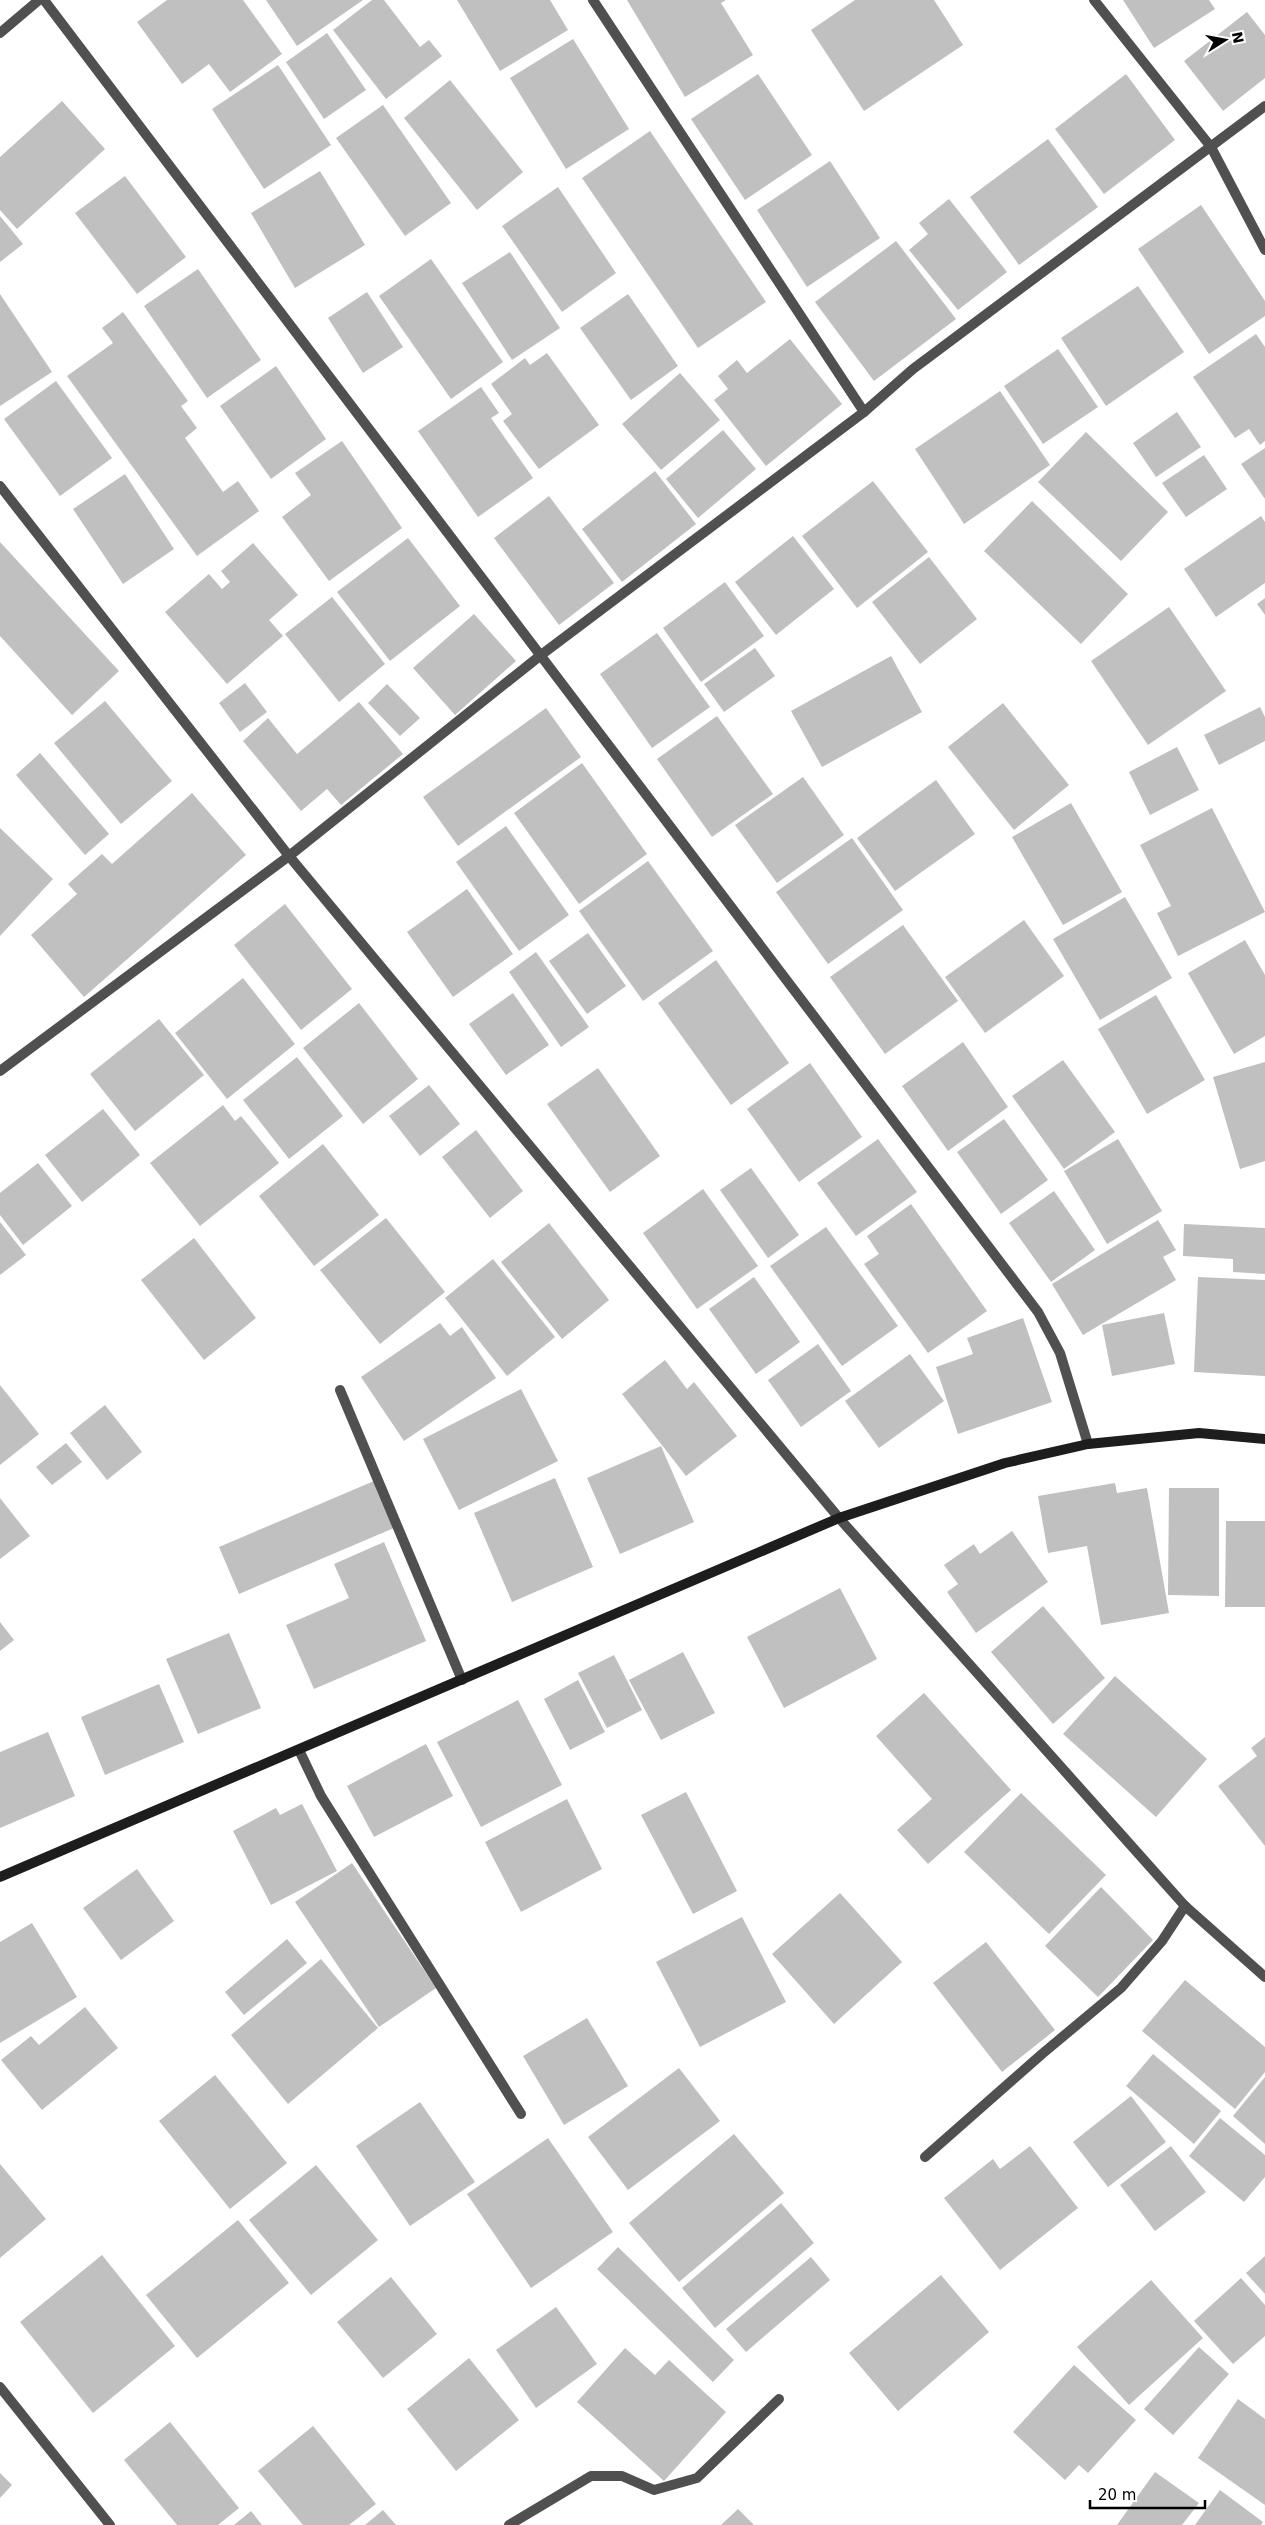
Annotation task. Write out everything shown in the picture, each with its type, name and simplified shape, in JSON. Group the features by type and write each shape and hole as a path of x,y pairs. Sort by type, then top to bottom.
{"main road":[{"path":"0,1877 839,1518 1005,1463 1088,1444 1199,1433 1265,1439"}],"street":[{"path":"0,33 39,0"},
{"path":"44,0 1038,1312 1060,1353 1088,1444"},
{"path":"593,0 864,412"},
{"path":"1094,0 1211,147 1265,250"},
{"path":"0,1071 289,856 541,655 864,412 913,369 1265,106"},
{"path":"0,486 289,856 839,1518 1184,1906 1265,1977"},
{"path":"340,1390 462,1680"},
{"path":"299,1750 321,1796 521,2114"},
{"path":"925,2157 1042,2054 1121,1988 1162,1941 1184,1906"},
{"path":"0,2387 110,2525"},
{"path":"509,2525 515,2519 591,2476 622,2476 654,2490 697,2478 779,2399"}],"building":[{"path":"167,0 243,0 282,54 230,92 209,64 182,84 137,22"},
{"path":"266,0 363,0 297,46"},
{"path":"372,0 384,0 420,47 429,40 442,56 386,99 333,30"},
{"path":"457,0 550,0 568,30 500,71"},
{"path":"627,0 726,0 721,3 753,55 685,97"},
{"path":"855,0 934,0 963,45 864,111 811,30"},
{"path":"1123,0 1209,0 1215,9 1154,48"},
{"path":"1247,12 1265,35 1265,78 1223,111 1184,61"},
{"path":"327,33 366,90 324,119 286,62"},
{"path":"573,39 629,129 566,169 510,78"},
{"path":"278,65 331,145 264,189 212,109"},
{"path":"758,74 812,155 745,200 691,119"},
{"path":"1126,74 1175,140 1104,194 1055,129"},
{"path":"450,80 523,172 477,210 404,118"},
{"path":"62,101 105,149 17,229 0,210 0,157"},
{"path":"383,105 451,203 405,236 336,138"},
{"path":"650,131 766,302 698,348 582,178"},
{"path":"1048,139 1098,207 1019,265 970,197"},
{"path":"830,161 880,238 807,287 757,210"},
{"path":"320,171 365,245 295,288 251,213"},
{"path":"125,176 186,257 137,294 75,213"},
{"path":"558,187 616,273 562,312 502,226"},
{"path":"949,199 1007,272 958,310 909,250 928,234 919,223"},
{"path":"1201,205 1265,301 1265,316 1209,354 1138,249"},
{"path":"0,216 23,244 0,262"},
{"path":"896,241 956,319 874,381 815,302"},
{"path":"510,252 560,328 512,360 462,283"},
{"path":"431,259 503,362 451,399 379,296"},
{"path":"198,269 261,360 207,398 144,306"},
{"path":"1138,286 1184,352 1106,406 1061,338"},
{"path":"367,292 403,347 363,373 328,318"},
{"path":"0,294 52,372 0,406"},
{"path":"628,294 678,366 631,400 580,328"},
{"path":"123,312 188,401 181,406 197,428 185,438 223,492 238,481 259,511 197,556 67,376 113,343 102,328"},
{"path":"1256,334 1265,347 1265,441 1260,445 1249,429 1235,438 1193,377"},
{"path":"790,339 842,404 766,466 714,400 728,389 718,376 737,360 747,373"},
{"path":"1058,349 1098,407 1043,444 1004,386"},
{"path":"547,353 599,425 539,469 503,421 512,414 491,384 525,358 530,365"},
{"path":"276,366 326,439 271,479 220,406"},
{"path":"680,373 720,420 661,470 622,424"},
{"path":"56,381 112,458 60,496 4,419"},
{"path":"481,387 499,413 491,418 533,478 478,517 418,431"},
{"path":"1000,391 1050,465 964,524 915,449"},
{"path":"1177,412 1201,447 1156,477 1133,443"},
{"path":"723,430 756,469 698,518 666,479"},
{"path":"1086,432 1168,512 1121,561 1038,482"},
{"path":"342,441 402,528 329,581 282,517 311,495 295,473"},
{"path":"1265,448 1265,499 1241,464"},
{"path":"1204,455 1227,489 1186,517 1162,483"},
{"path":"655,471 696,524 622,582 582,529"},
{"path":"125,474 174,549 123,584 73,509"},
{"path":"873,481 928,552 857,608 802,536"},
{"path":"549,496 614,583 559,625 494,538"},
{"path":"1032,501 1128,594 1081,644 984,551"},
{"path":"1261,516 1265,522 1265,583 1216,617 1184,569"},
{"path":"793,536 834,589 776,635 735,582"},
{"path":"408,538 460,606 390,661 337,592"},
{"path":"0,542 119,671 72,715 0,636"},
{"path":"253,543 298,595 269,620 283,636 227,684 165,612 209,574 222,589 230,582 221,571"},
{"path":"929,557 977,619 920,664 872,602"},
{"path":"725,582 764,636 701,682 663,628"},
{"path":"332,597 385,664 339,702 285,634"},
{"path":"1265,598 1265,615 1257,604"},
{"path":"1169,607 1226,691 1148,745 1091,661"},
{"path":"474,614 516,661 455,715 413,668"},
{"path":"657,633 710,707 652,748 600,674"},
{"path":"755,648 775,676 724,712 704,684"},
{"path":"891,656 922,712 822,767 791,711"},
{"path":"245,683 267,712 240,732 219,703"},
{"path":"387,684 420,718 400,736 368,703"},
{"path":"105,701 172,781 121,824 54,743"},
{"path":"359,702 403,754 341,805 327,789 301,811 243,741 268,718 297,754"},
{"path":"1003,703 1069,785 1014,830 948,747"},
{"path":"1260,707 1265,717 1265,741 1219,765 1204,735"},
{"path":"546,708 581,757 458,846 423,797"},
{"path":"717,716 773,794 712,837 657,759"},
{"path":"1177,747 1199,790 1150,815 1129,772"},
{"path":"40,753 109,834 85,855 16,775"},
{"path":"582,763 647,854 579,904 514,813"},
{"path":"803,777 844,835 777,883 735,825"},
{"path":"936,780 975,834 895,891 857,838"},
{"path":"192,793 246,855 84,997 31,935 77,894 68,884 102,854 112,864"},
{"path":"1071,803 1122,892 1063,925 1012,837"},
{"path":"1212,808 1265,912 1178,956 1157,913 1171,906 1140,845"},
{"path":"506,826 569,915 519,951 456,862"},
{"path":"0,828 53,879 0,936"},
{"path":"852,838 903,910 828,964 776,892"},
{"path":"648,861 713,951 643,1001 579,911"},
{"path":"467,889 513,954 453,997 407,932"},
{"path":"1125,897 1172,978 1100,1020 1053,939"},
{"path":"285,904 352,989 301,1030 234,945"},
{"path":"1024,920 1064,976 985,1033 945,977"},
{"path":"903,925 958,1001 885,1054 830,977"},
{"path":"588,933 626,986 587,1014 549,961"},
{"path":"1245,940 1265,975 1265,1036 1234,1054 1188,973"},
{"path":"536,952 589,1027 561,1047 509,972"},
{"path":"716,960 789,1063 731,1105 658,1003"},
{"path":"243,978 295,1044 227,1099 175,1033"},
{"path":"513,993 549,1045 506,1075 469,1024"},
{"path":"1156,995 1205,1080 1147,1114 1098,1029"},
{"path":"359,1003 418,1079 363,1124 303,1048"},
{"path":"159,1019 204,1075 135,1131 90,1074"},
{"path":"963,1042 1008,1107 948,1151 902,1086"},
{"path":"297,1057 343,1116 289,1159 243,1100"},
{"path":"1063,1060 1115,1132 1064,1169 1012,1096"},
{"path":"1265,1062 1265,1161 1240,1169 1213,1077"},
{"path":"810,1063 862,1137 799,1182 747,1109"},
{"path":"598,1068 660,1156 610,1192 547,1104"},
{"path":"429,1085 460,1124 420,1156 389,1116"},
{"path":"223,1105 235,1121 241,1116 279,1163 200,1226 150,1163"},
{"path":"103,1109 140,1155 82,1202 45,1155"},
{"path":"1004,1119 1048,1180 1001,1214 957,1152"},
{"path":"476,1130 523,1191 490,1218 442,1157"},
{"path":"878,1139 917,1192 856,1236 817,1183"},
{"path":"1118,1139 1162,1211 1107,1244 1064,1171"},
{"path":"323,1144 379,1215 314,1266 259,1196"},
{"path":"38,1163 72,1206 23,1245 0,1215 0,1193"},
{"path":"751,1168 799,1235 768,1258 720,1190"},
{"path":"703,1189 758,1266 697,1309 643,1233"},
{"path":"1054,1191 1095,1250 1051,1282 1009,1223"},
{"path":"911,1204 987,1311 928,1353 864,1264 879,1254 867,1236"},
{"path":"386,1218 445,1292 380,1344 320,1270"},
{"path":"1158,1220 1176,1250 1163,1257 1176,1280 1083,1335 1052,1284"},
{"path":"0,1222 26,1255 0,1275"},
{"path":"549,1223 609,1300 562,1339 501,1262"},
{"path":"1184,1224 1265,1228 1265,1274 1233,1272 1233,1259 1183,1256"},
{"path":"826,1227 898,1326 842,1366 770,1266"},
{"path":"194,1238 256,1318 204,1360 141,1280"},
{"path":"493,1259 555,1337 507,1376 445,1298"},
{"path":"754,1277 800,1342 756,1374 709,1309"},
{"path":"1198,1277 1265,1280 1265,1376 1194,1372"},
{"path":"1164,1313 1175,1364 1112,1376 1102,1325"},
{"path":"1023,1318 1052,1402 958,1434 936,1367 973,1354 967,1338"},
{"path":"440,1323 450,1336 462,1327 496,1378 404,1441 361,1377"},
{"path":"818,1344 851,1391 801,1427 768,1380"},
{"path":"910,1354 944,1401 879,1448 845,1401"},
{"path":"665,1360 687,1389 694,1382 737,1436 686,1476 622,1394"},
{"path":"0,1385 39,1434 0,1465"},
{"path":"521,1389 558,1461 459,1510 423,1439"},
{"path":"105,1405 142,1452 107,1480 70,1433"},
{"path":"66,1443 82,1462 52,1485 36,1467"},
{"path":"661,1446 694,1522 620,1554 587,1478"},
{"path":"555,1478 593,1567 512,1602 474,1513"},
{"path":"374,1481 394,1528 239,1594 219,1547"},
{"path":"1115,1483 1117,1493 1147,1488 1169,1613 1101,1625 1087,1546 1048,1553 1038,1496"},
{"path":"1169,1488 1219,1488 1219,1596 1168,1595"},
{"path":"0,1498 30,1536 0,1559"},
{"path":"1226,1521 1265,1521 1265,1607 1225,1607"},
{"path":"1012,1531 1048,1582 976,1633 947,1592 958,1584 944,1565 974,1544 980,1554"},
{"path":"384,1542 426,1641 314,1689 286,1625 349,1598 334,1564"},
{"path":"840,1588 877,1659 784,1708 747,1637"},
{"path":"1043,1606 1105,1678 1053,1724 991,1652"},
{"path":"0,1622 14,1640 0,1651"},
{"path":"229,1633 261,1708 198,1734 166,1659"},
{"path":"683,1652 715,1713 661,1740 629,1680"},
{"path":"614,1655 642,1710 607,1728 578,1673"},
{"path":"1115,1676 1207,1759 1156,1817 1063,1734"},
{"path":"578,1680 605,1732 570,1750 544,1699"},
{"path":"159,1684 184,1742 105,1775 81,1717"},
{"path":"924,1693 1011,1790 928,1864 897,1830 932,1799 876,1736"},
{"path":"518,1700 562,1785 481,1827 437,1742"},
{"path":"48,1732 75,1796 0,1828 0,1752"},
{"path":"1265,1737 1265,1846 1218,1786 1257,1756 1251,1748"},
{"path":"426,1744 453,1796 374,1837 347,1786"},
{"path":"686,1792 737,1891 693,1914 641,1815"},
{"path":"1021,1793 1106,1875 1049,1934 964,1852"},
{"path":"567,1799 602,1869 521,1912 485,1842"},
{"path":"302,1804 337,1871 271,1905 233,1831 276,1808 280,1815"},
{"path":"352,1863 436,1988 379,2027 295,1902"},
{"path":"137,1869 174,1921 121,1960 83,1908"},
{"path":"1101,1887 1153,1940 1098,1997 1045,1946"},
{"path":"840,1893 902,1962 834,2024 772,1954"},
{"path":"742,1917 786,2002 700,2047 656,1962"},
{"path":"32,1923 77,1997 0,2043 0,1942"},
{"path":"287,1939 307,1963 244,2015 225,1992"},
{"path":"986,1942 1055,2030 1002,2072 933,1983"},
{"path":"321,1959 378,2028 288,2104 231,2035"},
{"path":"1185,1980 1265,2047 1265,2072 1235,2109 1142,2031"},
{"path":"85,2007 118,2048 42,2110 1,2060 31,2036 39,2045"},
{"path":"587,2018 628,2086 564,2125 523,2056"},
{"path":"1153,2054 1221,2111 1194,2144 1126,2086"},
{"path":"679,2068 720,2121 628,2190 588,2137"},
{"path":"215,2075 287,2163 230,2209 159,2121"},
{"path":"1265,2077 1265,2144 1233,2116"},
{"path":"1131,2096 1166,2142 1108,2187 1073,2142"},
{"path":"420,2102 475,2182 410,2226 356,2146"},
{"path":"1220,2118 1265,2155 1265,2177 1244,2202 1189,2156"},
{"path":"734,2134 784,2193 679,2282 629,2223"},
{"path":"548,2138 613,2232 531,2288 467,2194"},
{"path":"1030,2146 1078,2208 1000,2270 944,2198 993,2159 1000,2169"},
{"path":"1171,2146 1206,2192 1155,2231 1120,2185"},
{"path":"0,2164 46,2219 0,2258"},
{"path":"316,2165 378,2240 311,2295 249,2220"},
{"path":"781,2203 814,2243 715,2328 682,2288"},
{"path":"238,2220 289,2283 197,2358 146,2295"},
{"path":"618,2247 734,2360 713,2382 597,2269"},
{"path":"102,2255 175,2346 93,2413 20,2322"},
{"path":"1265,2256 1265,2294 1246,2273"},
{"path":"811,2257 830,2280 746,2352 726,2329"},
{"path":"941,2275 989,2332 898,2411 849,2353"},
{"path":"391,2277 437,2334 383,2378 337,2322"},
{"path":"1241,2278 1265,2305 1265,2336 1233,2364 1194,2321"},
{"path":"1151,2280 1203,2338 1129,2405 1077,2347"},
{"path":"556,2307 597,2364 536,2408 496,2350"},
{"path":"1199,2347 1229,2374 1173,2435 1144,2409"},
{"path":"625,2348 655,2375 669,2360 726,2412 664,2481 577,2402"},
{"path":"469,2358 519,2420 456,2471 407,2409"},
{"path":"1074,2365 1136,2420 1088,2473 1079,2465 1065,2480 1013,2432"},
{"path":"1238,2399 1265,2419 1265,2505 1198,2458"},
{"path":"170,2422 239,2508 218,2525 177,2525 124,2460"},
{"path":"313,2426 376,2504 349,2525 303,2525 258,2471"},
{"path":"1155,2472 1199,2503 1182,2525 1117,2525"},
{"path":"0,2473 12,2485 0,2498"},
{"path":"1220,2490 1263,2522 1261,2525 1195,2525"},
{"path":"738,2509 754,2525 721,2525"},
{"path":"383,2510 396,2525 365,2525"},
{"path":"251,2511 262,2525 234,2525"}]}
